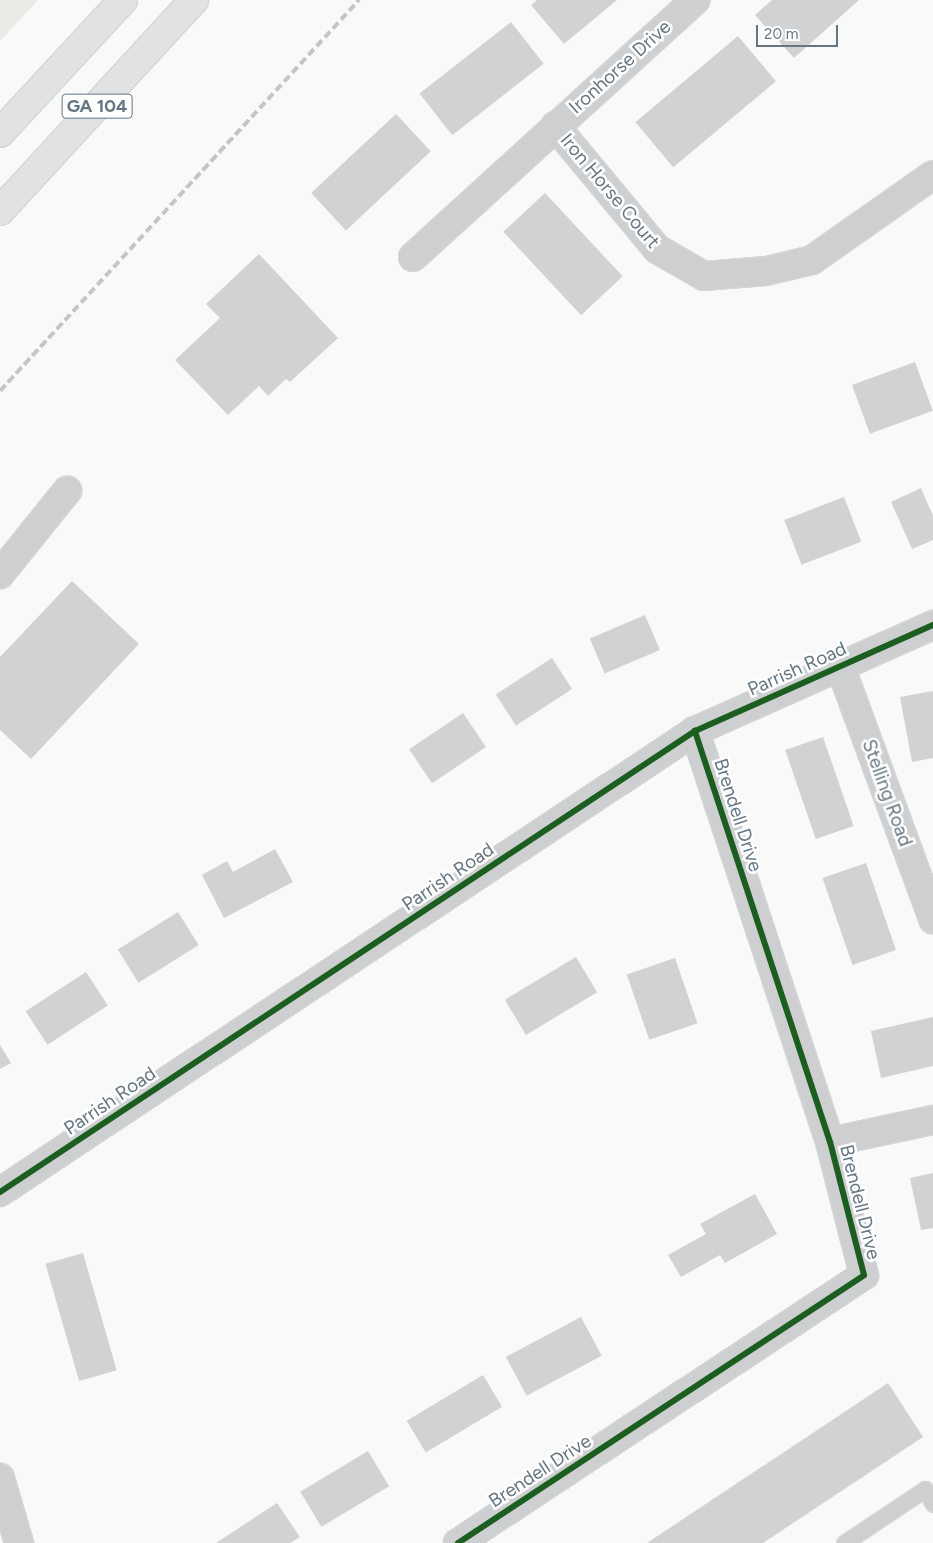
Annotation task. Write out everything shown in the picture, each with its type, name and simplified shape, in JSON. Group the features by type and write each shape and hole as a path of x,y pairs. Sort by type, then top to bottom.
{"main road":[{"name":"GA 104","path":"0,133 123,0"},
{"name":"GA 104","path":"0,211 194,0"}],"street":[{"name":"Ironhorse Drive","path":"413,257 695,0"},
{"name":"Iron Horse Court","path":"555,126 657,249 704,276 766,271 812,260 933,175"},
{"path":"0,574 68,491"},
{"name":"Parrish Road","path":"0,1192 695,731 933,625"},
{"name":"Stelling Road","path":"840,666 933,919"},
{"name":"Brendell Drive","path":"458,1543 864,1275 830,1142 695,731"},
{"path":"830,1142 933,1120"},
{"path":"0,1478 19,1543"}],"lane":[{"path":"844,1543 925,1489 933,1504"}],"shaded area":[{"path":"0,0 38,0 0,41"}],"building":[{"path":"537,0 617,0 564,44 531,5"},
{"path":"772,0 859,0 794,58 755,15"},
{"path":"511,22 544,64 452,135 420,93"},
{"path":"738,36 776,81 673,167 635,122"},
{"path":"396,114 431,151 346,230 311,193"},
{"path":"545,193 623,276 581,315 503,232"},
{"path":"259,254 338,338 290,382 286,379 268,396 259,386 228,415 175,360 220,318 206,304"},
{"path":"915,362 933,411 870,434 852,385"},
{"path":"921,488 933,516 933,540 912,549 891,502"},
{"path":"844,497 861,542 801,565 784,520"},
{"path":"72,581 139,644 31,759 0,730 0,657"},
{"path":"645,615 660,650 605,673 590,638"},
{"path":"552,658 572,689 516,726 496,694"},
{"path":"933,691 933,758 912,762 900,697"},
{"path":"463,713 486,747 432,783 409,749"},
{"path":"823,737 854,826 816,839 785,750"},
{"path":"275,849 293,882 224,918 202,875 227,861 233,872"},
{"path":"866,863 896,950 852,965 823,878"},
{"path":"178,912 199,945 138,983 118,950"},
{"path":"576,957 597,992 526,1035 505,1000"},
{"path":"675,958 697,1023 649,1040 627,975"},
{"path":"86,972 108,1006 47,1045 26,1011"},
{"path":"933,1017 933,1066 881,1078 871,1031"},
{"path":"0,1045 11,1063 0,1069"},
{"path":"933,1173 933,1228 921,1230 910,1178"},
{"path":"755,1194 777,1234 725,1263 720,1255 681,1277 668,1255 706,1234 700,1224"},
{"path":"83,1253 117,1370 79,1381 46,1264"},
{"path":"581,1317 602,1356 527,1396 506,1357"},
{"path":"483,1375 502,1407 426,1453 407,1421"},
{"path":"888,1383 923,1437 763,1543 647,1543"},
{"path":"368,1451 389,1486 321,1527 300,1492"},
{"path":"277,1503 300,1537 290,1543 216,1543"}],"railway":[{"path":"0,391 359,0"}],"cycle path":[{"path":"0,1192 695,731 933,625"},
{"path":"458,1543 864,1275 830,1142 695,731"}]}
